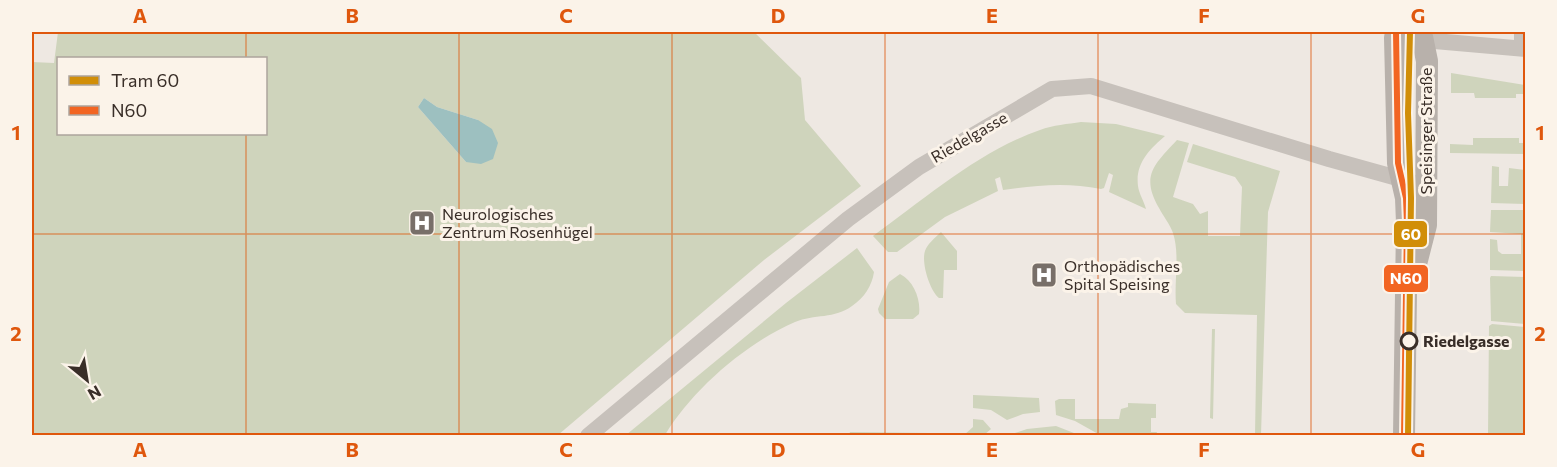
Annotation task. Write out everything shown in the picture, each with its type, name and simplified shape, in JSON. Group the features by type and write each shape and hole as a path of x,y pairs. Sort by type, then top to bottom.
{"main road":[{"name":"Speisinger Straße","path":"1396,32 1398,163 1406,198 1407,300 1404,435"},
{"name":"Speisinger Straße","path":"1407,300 1426,225 1427,61 1422,36"}],"street":[{"path":"1422,36 1523,43"},
{"name":"Riedelgasse","path":"588,435 848,219 919,167 1052,89 1091,86 1329,159 1426,186"}],"green space":[{"name":"Neurologisches Zentrum Rosenhügel","path":"58,32 754,32 801,78 805,120 861,186 764,260 558,435 32,435 32,62 54,63","holes":["424,98 437,107 478,120 466,162 418,107"]},
{"path":"1451,73 1525,85 1525,94 1516,94 1516,98 1475,98 1474,93 1451,93"},
{"path":"1081,122 1116,124 1165,136 1149,151 1139,170 1139,192 1146,209 1109,192 1113,175 1109,173 1104,188 1101,189 1052,185 1003,190 1000,177 995,179 998,191 945,217 897,252 888,252 873,236 954,177 996,150 1045,128"},
{"path":"1473,138 1519,138 1519,143 1525,143 1525,154 1450,153 1450,144 1473,145"},
{"path":"1177,140 1189,143 1173,197 1193,204 1200,214 1208,211 1208,236 1240,236 1242,187 1235,177 1187,162 1193,144 1280,171 1268,212 1261,435 1255,435 1257,315 1185,313 1176,304 1175,241 1172,230 1153,197 1151,178 1157,163"},
{"path":"1492,166 1499,167 1499,186 1508,186 1509,168 1525,170 1525,204 1491,203"},
{"path":"1491,210 1525,210 1525,271 1490,270 1490,239 1497,240 1498,251 1502,254 1521,254 1521,234 1490,232"},
{"path":"941,232 957,251 957,270 944,270 943,298 939,298 925,269 924,256 931,241"},
{"path":"857,248 874,272 869,287 856,303 839,313 795,322 776,331 739,355 690,401 665,435 626,435 786,303"},
{"path":"900,274 916,291 919,314 913,319 885,319 878,309 889,282"},
{"path":"1491,276 1525,277 1525,324 1491,321"},
{"path":"1492,324 1525,327 1525,435 1488,435 1489,326"},
{"path":"1212,329 1215,329 1213,419 1210,418"},
{"path":"973,395 1039,398 1040,412 1023,414 1007,420 991,410 973,408"},
{"path":"1075,399 1075,419 1119,419 1121,409 1128,407 1128,403 1156,404 1156,418 1151,418 1151,432 1157,432 1156,435 1100,435 1075,421 1056,415 1055,401"},
{"path":"973,419 983,420 991,429 984,435 964,435 973,427"},
{"path":"1056,426 1079,435 1009,435 1027,429"},
{"path":"850,432 929,433 929,436 849,435"}],"water":[{"path":"424,98 437,107 478,120 492,129 498,143 493,159 481,164 466,162 418,107"}],"tram line":[{"name":"60","path":"1408,436 1411,198 1408,113 1410,32"}],"transit line":[{"name":"N60","path":"1396,32 1398,163 1406,198 1407,223 1404,436"}],"place":[{"name":"Neurologisches Zentrum Rosenhügel","path":"422,223"},
{"name":"Orthopädisches Spital Speising","path":"1044,275"},
{"name":"Riedelgasse","path":"1409,341"}]}
